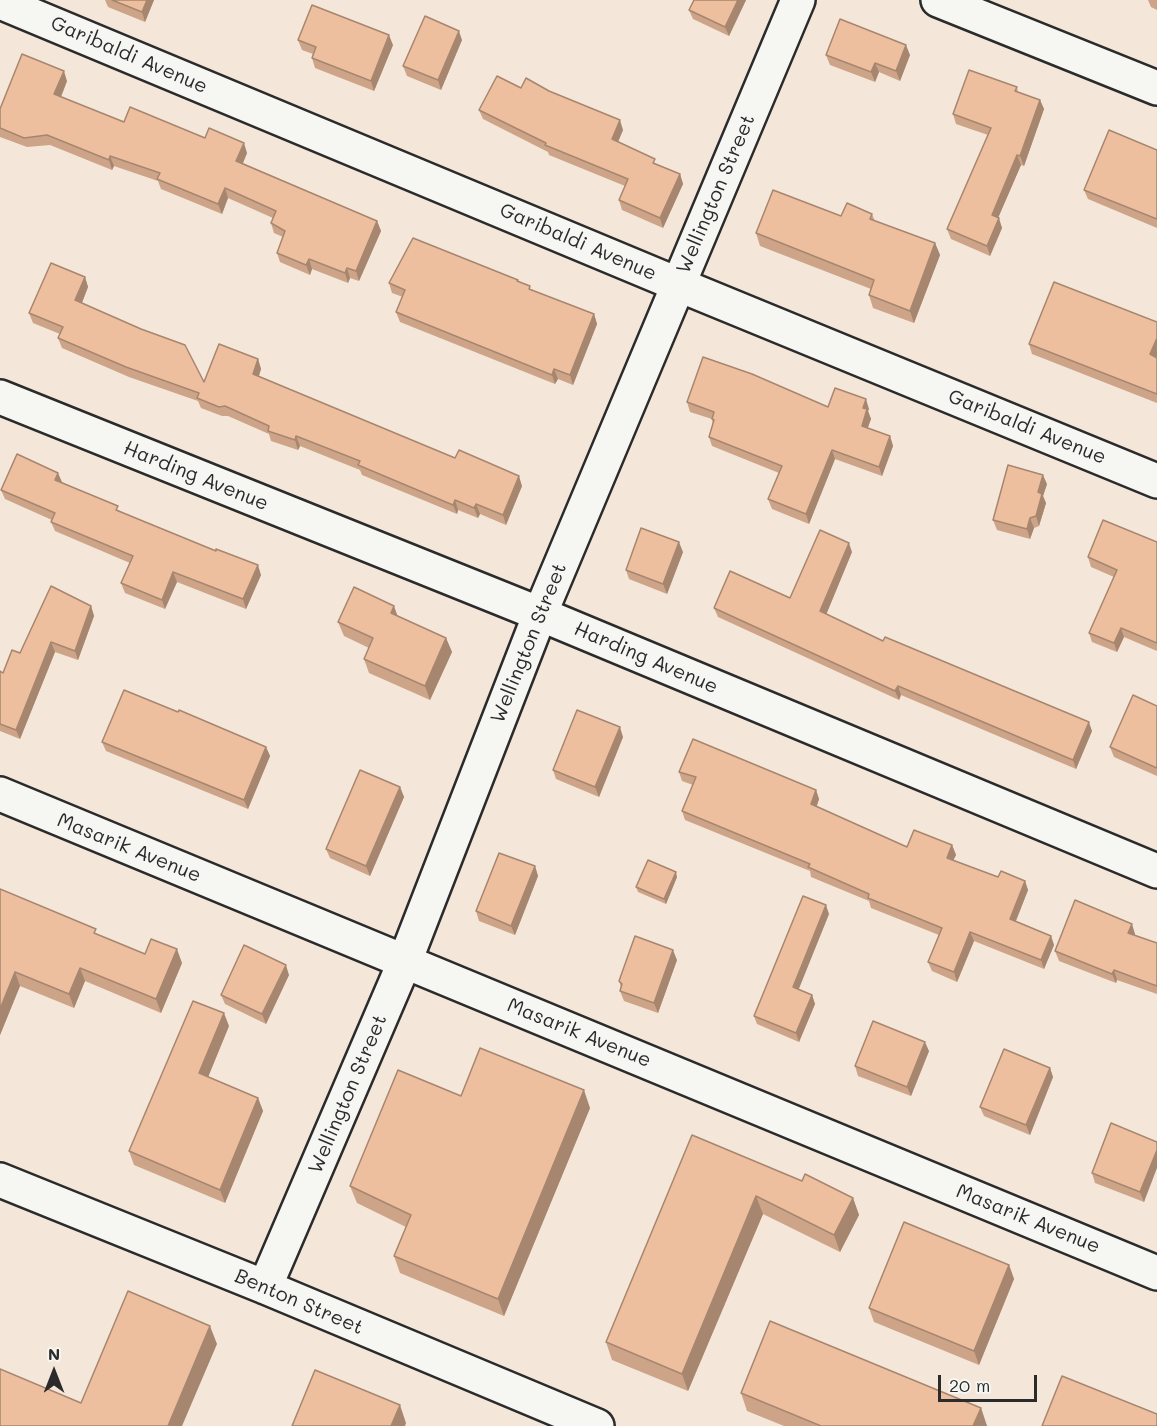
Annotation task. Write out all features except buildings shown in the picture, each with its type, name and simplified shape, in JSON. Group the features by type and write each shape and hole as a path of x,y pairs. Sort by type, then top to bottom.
{"street":[{"name":"Wellington Street","path":"265,1287 405,961 540,614 798,0"},
{"path":"938,0 1157,88"},
{"name":"Garibaldi Avenue","path":"0,2 1157,481"},
{"name":"Harding Avenue","path":"0,397 540,614 1157,872"},
{"name":"Masarik Avenue","path":"0,794 1157,1273"},
{"name":"Benton Street","path":"0,1180 265,1287 597,1426"}]}
